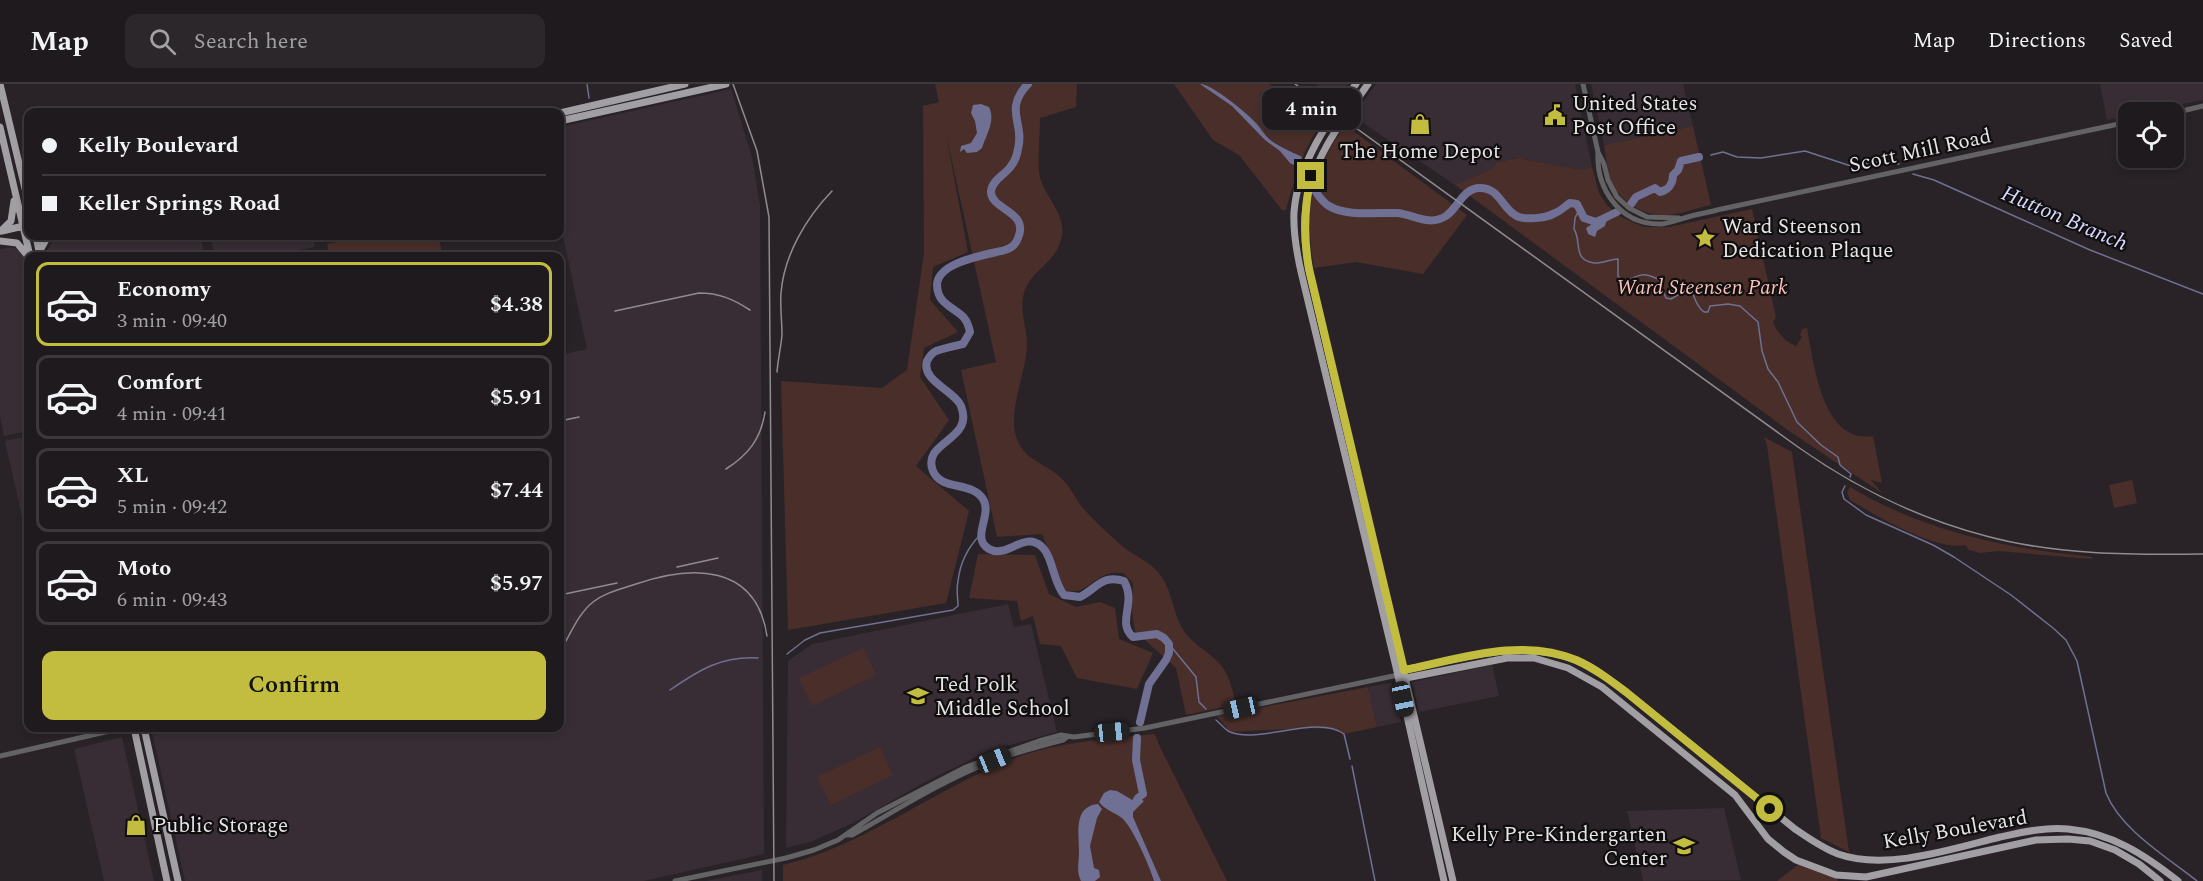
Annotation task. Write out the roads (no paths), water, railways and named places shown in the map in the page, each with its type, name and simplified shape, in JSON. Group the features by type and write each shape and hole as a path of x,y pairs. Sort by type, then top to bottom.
{"main road":[{"path":"0,84 24,184"},
{"path":"564,112 685,84"},
{"path":"564,121 726,84"},
{"path":"1354,104 1352,96 1357,84"},
{"path":"1357,84 1335,113 1312,152 1303,173 1294,214 1296,246 1453,881"},
{"path":"1368,84 1342,119 1311,176 1305,215 1304,243 1402,674 1444,881"},
{"path":"0,127 14,189 24,220"},
{"path":"0,231 13,216 14,189"},
{"path":"1294,214 1305,215"},
{"path":"0,231 24,226"},
{"path":"0,240 24,236"},
{"path":"0,240 17,243 25,252"},
{"name":"Kelly Boulevard","path":"1402,674 1469,661 1508,650 1528,650 1562,656 1586,665 1626,692 1795,829 1839,854 1865,860 1893,860 2034,831 2068,829 2096,834 2136,850 2178,881"},
{"name":"Kelly Boulevard","path":"1469,661 1534,658 1579,673 1602,687 1651,725 1735,795 1768,839 1796,860 1822,871 1845,877 1866,877 2036,840 2068,838 2090,841 2115,850 2139,864 2160,881"},
{"path":"135,732 168,881"},
{"path":"145,732 178,881"},
{"path":"1436,844 1444,842"}],"street":[{"name":"Scott Mill Road","path":"1583,84 1598,152 1612,189 1622,202 1647,217 1681,219 2118,124"},
{"path":"2184,111 2203,106"},
{"name":"Kelly Boulevard","path":"675,881 801,854 845,835 877,813 941,783 1007,755 1067,737 1145,728 1402,674"},
{"path":"0,756 105,732"}],"water":[{"path":"1200,84 1213,89 1238,107 1273,142 1302,157 1298,167 1290,163 1280,151 1265,140 1232,106"},
{"path":"981,104 989,107 991,112 990,128 982,148 977,152 967,153 964,149 960,152 961,146 971,143 977,133 971,113 973,105"},
{"path":"1610,215 1611,218 1597,231 1595,237 1588,234 1586,228 1592,224 1587,218 1598,221"},
{"path":"1110,790 1117,791 1134,801 1138,798 1144,801 1133,812 1133,817 1161,881 1154,881 1141,848 1126,823 1099,802 1104,793"},
{"path":"1098,804 1102,809 1097,818 1090,846 1094,868 1099,870 1100,877 1095,881 1081,881 1078,870 1079,822 1084,810"}],"waterway":[{"path":"587,84 589,98"},
{"path":"1028,84 1017,101 1019,140 1014,162 996,180 991,191 996,203 1019,222 1017,240 1007,249 955,264 940,276 937,284 938,293 942,299 963,317 970,332 963,344 936,351 927,361 926,368 929,374 958,401 963,418 961,427 940,446 931,461 937,477 949,484 972,490 983,499 985,512 981,539 989,549 1002,551 1022,543 1035,542 1045,550 1064,595 1080,597 1105,581 1111,579 1124,581 1128,597 1126,619 1128,631 1133,637 1157,634 1169,644 1166,660 1149,684 1140,722"},
{"name":"Hutton Branch","path":"1711,155 1723,152 1737,157 1761,158 1805,151 1851,166 1884,161 1899,164"},
{"name":"Hutton Branch","path":"1631,204 1636,197 1655,188 1660,192 1666,190 1681,161 1699,157"},
{"name":"Hutton Branch","path":"1913,174 1934,180 2090,250 2203,294"},
{"name":"Hutton Branch","path":"1314,189 1329,206 1344,212 1397,213 1427,220 1446,216 1469,191 1480,188 1492,191 1510,211 1524,218 1551,215 1570,203 1577,204 1584,218 1596,222 1617,212"},
{"path":"1580,208 1575,218 1574,229 1580,254 1587,261 1597,263 1618,259 1618,276 1622,281 1642,275 1651,276 1658,279 1666,298 1671,299 1691,291 1704,312 1708,312 1710,306 1728,304 1740,306 1758,322 1762,351 1768,369 1778,382 1797,422 1821,445 1838,457 1840,465 1851,474 1850,477"},
{"path":"1845,486 1842,492 1844,499 1866,515 1954,557 2011,595 2066,640 2077,661 2106,793 2113,806 2122,819 2146,842 2197,881"},
{"path":"787,654 805,640 820,633 953,610 958,606 957,584 963,562 972,544 981,534"},
{"path":"1169,644 1196,677 1199,702 1206,709"},
{"path":"670,690 711,666 733,659 758,658"},
{"path":"1216,720 1228,731 1243,735 1304,728 1333,729 1344,734 1350,759"},
{"path":"1134,805 1143,794 1136,760 1137,738"},
{"path":"1352,766 1375,881"}],"railway":[{"path":"733,84 757,151 769,217 774,881"},
{"path":"1295,84 1798,447 1842,476 1888,500 1960,529 2039,547 2094,552 2203,554"},
{"path":"777,372 782,335 781,293 787,265 805,225 832,191"},
{"path":"615,311 699,293 726,297 750,310"},
{"path":"726,469 741,458 757,438 765,412"},
{"path":"564,420 579,417"},
{"path":"677,567 718,558"},
{"path":"564,644 587,607 598,599 614,591 657,578 699,573 718,575 735,582 750,594 760,612 767,636"},
{"path":"564,594 617,583"}],"place":[{"name":"United States Post Office","path":"1555,115"},
{"name":"The Home Depot","path":"1420,124"},
{"name":"Ward Steenson Dedication Plaque","path":"1705,238"},
{"name":"Ted Polk Middle School","path":"918,696"},
{"name":"Public Storage","path":"136,825"},
{"name":"Kelly Pre-Kindergarten Center","path":"1684,846"}],"park label":[{"name":"Ward Steensen Park","path":"1702,287"}]}
